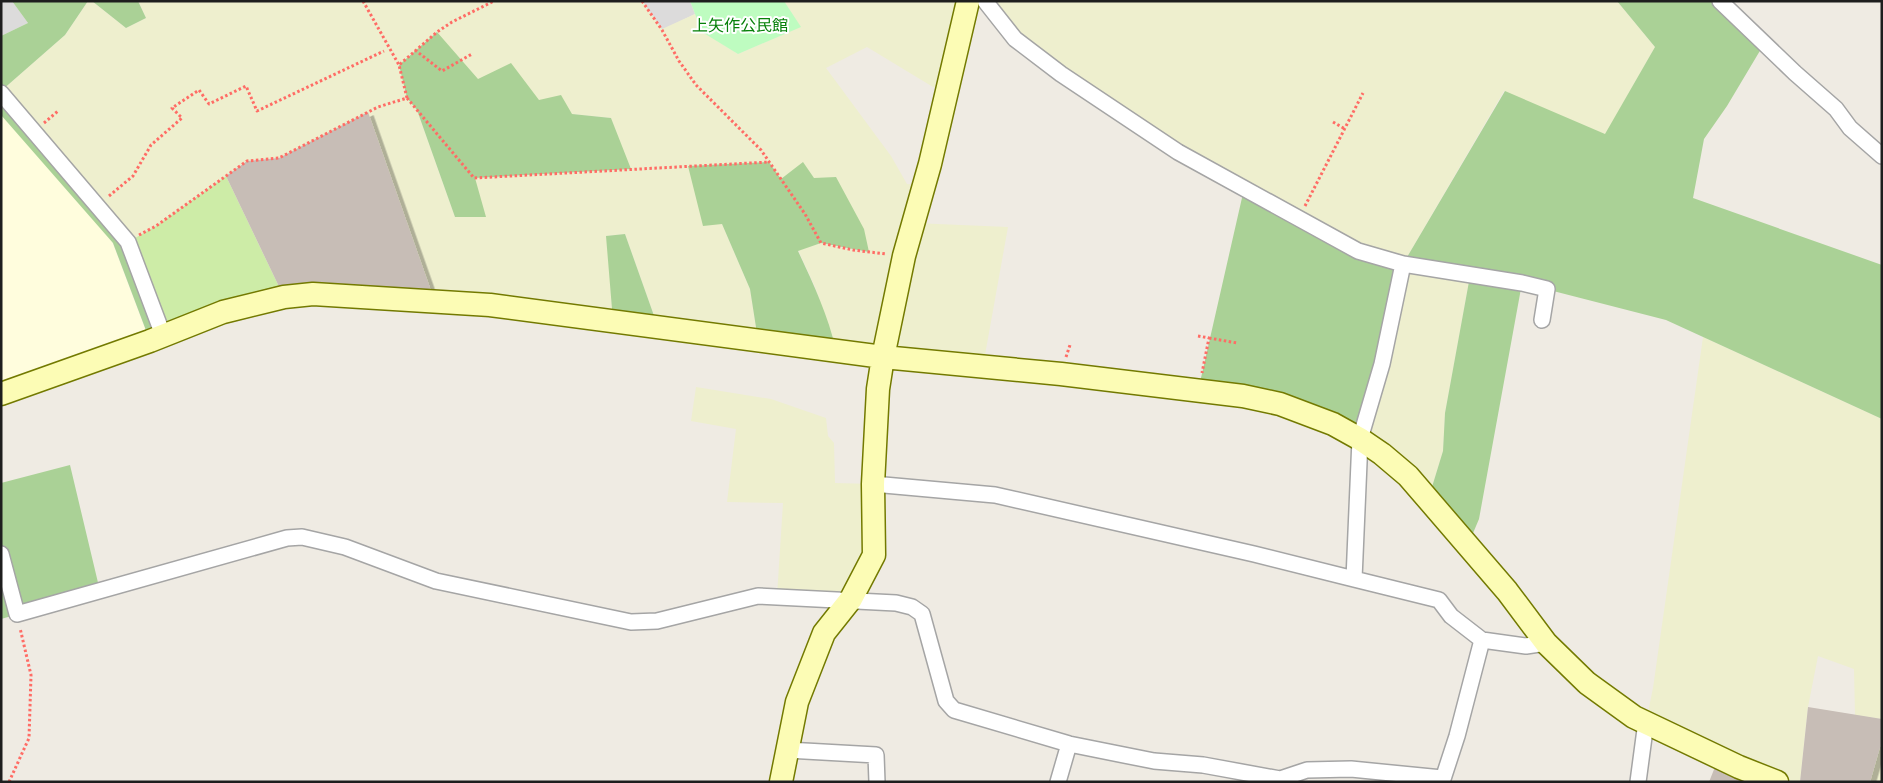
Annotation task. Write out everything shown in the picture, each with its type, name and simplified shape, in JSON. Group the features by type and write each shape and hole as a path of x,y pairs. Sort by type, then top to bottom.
{"street":[{"path":"781,782 797,702 824,634 851,600 874,555 873,484 878,389 882,357 904,256 930,164 968,1"},
{"path":"985,1 1014,39 1061,74 1178,152 1298,220 1358,251 1403,264 1522,283 1547,289 1542,320"},
{"path":"1720,1 1836,109 1850,128 1882,156"},
{"path":"1,93 128,242 163,335"},
{"path":"1354,579 1360,439 1382,364 1403,264"},
{"path":"1,394 150,341 223,312 284,297 313,294 490,305 882,357 1061,374 1242,396 1280,404 1333,424 1360,439 1382,454 1408,476 1507,591 1546,643 1587,682 1634,716 1740,767 1777,782"},
{"path":"873,484 995,495 1254,554 1439,600 1451,616 1482,640 1526,646 1546,643"},
{"path":"1,554 17,614 287,538 302,537 345,546 436,581 631,622 658,621 758,596 896,603 912,607 922,614 946,701 954,710 1069,744 1154,761 1203,765 1280,780 1308,770 1351,769 1442,780 1457,736 1482,640"},
{"path":"1638,782 1646,722"},
{"path":"1058,782 1069,744"},
{"path":"787,750 876,755 877,782"}],"path":[{"path":"363,1 399,65 407,98 474,178 769,162"},
{"path":"399,65 415,50 452,22 494,1"},
{"path":"642,1 662,30 678,61 696,85 761,150 805,214 821,243 852,250 904,256"},
{"path":"415,50 442,71 472,54"},
{"path":"97,206 133,176 151,145 182,118 172,108 199,90 209,104 246,86 257,111 384,51"},
{"path":"1298,220 1363,93"},
{"path":"128,242 156,226 247,161 279,158 378,107 407,98"},
{"path":"1333,122 1344,129"},
{"path":"1198,336 1237,343"},
{"path":"1198,391 1209,338"},
{"path":"9,782 29,738 31,675 17,614"}],"shaded area":[{"path":"1,1 12,1 28,23 1,36"},
{"path":"642,1 690,1 695,14 662,30"},
{"path":"1,109 109,233 146,331 1,381"}],"green space":[{"path":"12,1 88,1 65,35 1,91 1,36 28,23"},
{"path":"88,1 92,1 126,28 146,18 138,1 642,1 662,29 695,14 703,32 738,54 800,27 784,1 968,1 938,90 867,47 826,68 891,156 907,184 924,185 914,223 1008,227 983,366 836,350 815,287 798,250 821,243 869,252 814,178 781,179 769,162 688,166 722,224 750,289 758,340 658,327 625,234 607,236 613,321 435,302 279,158 247,161 156,226 128,242 1,91 65,35","holes":["478,80 539,100 572,114 611,118 630,169 474,178 455,217 417,110"]},
{"path":"92,1 138,1 146,18 126,28"},
{"name":"上矢作公民館","path":"690,1 784,1 801,27 738,54 702,32"},
{"path":"985,1 1617,1 1655,47 1605,135 1504,91 1403,264 1470,276 1445,413 1443,451 1428,500 1360,439 1350,247 1061,74"},
{"path":"1617,1 1720,1 1764,44 1727,106 1704,139 1693,198 1882,265 1882,419 1666,320 1522,283 1479,519 1468,545 1428,500 1443,451 1445,413 1470,276 1403,265 1360,439 1198,391 1244,189 1403,264 1505,91 1605,134 1655,47"},
{"path":"437,32 478,79 511,63 539,100 561,95 572,114 611,118 631,169 475,178 486,217 455,217 417,110 407,98 399,65"},
{"path":"1,93 128,242 163,335 150,341 113,243 1,115"},
{"path":"769,162 781,179 803,162 814,178 836,177 864,229 869,252 821,243 798,251 815,287 836,350 758,340 750,289 722,224 703,226 688,166"},
{"path":"226,176 284,297 163,335 128,242 156,226"},
{"path":"625,234 658,327 613,321 606,236"},
{"path":"1703,337 1882,419 1882,719 1855,715 1854,669 1818,656 1808,707 1800,782 1777,782 1646,722 1653,688"},
{"path":"696,387 771,399 826,418 828,436 834,443 835,483 873,484 874,555 851,599 777,596 783,503 727,502 736,429 691,421"},
{"path":"70,465 100,591 1,619 1,483"},
{"path":"1882,740 1882,782 1870,782"}],"building":[{"path":"368,112 435,302 284,297 226,176 247,161 279,158"},
{"path":"1808,707 1882,719 1882,740 1870,782 1800,782"},
{"path":"1719,757 1777,782 1709,782"}]}
